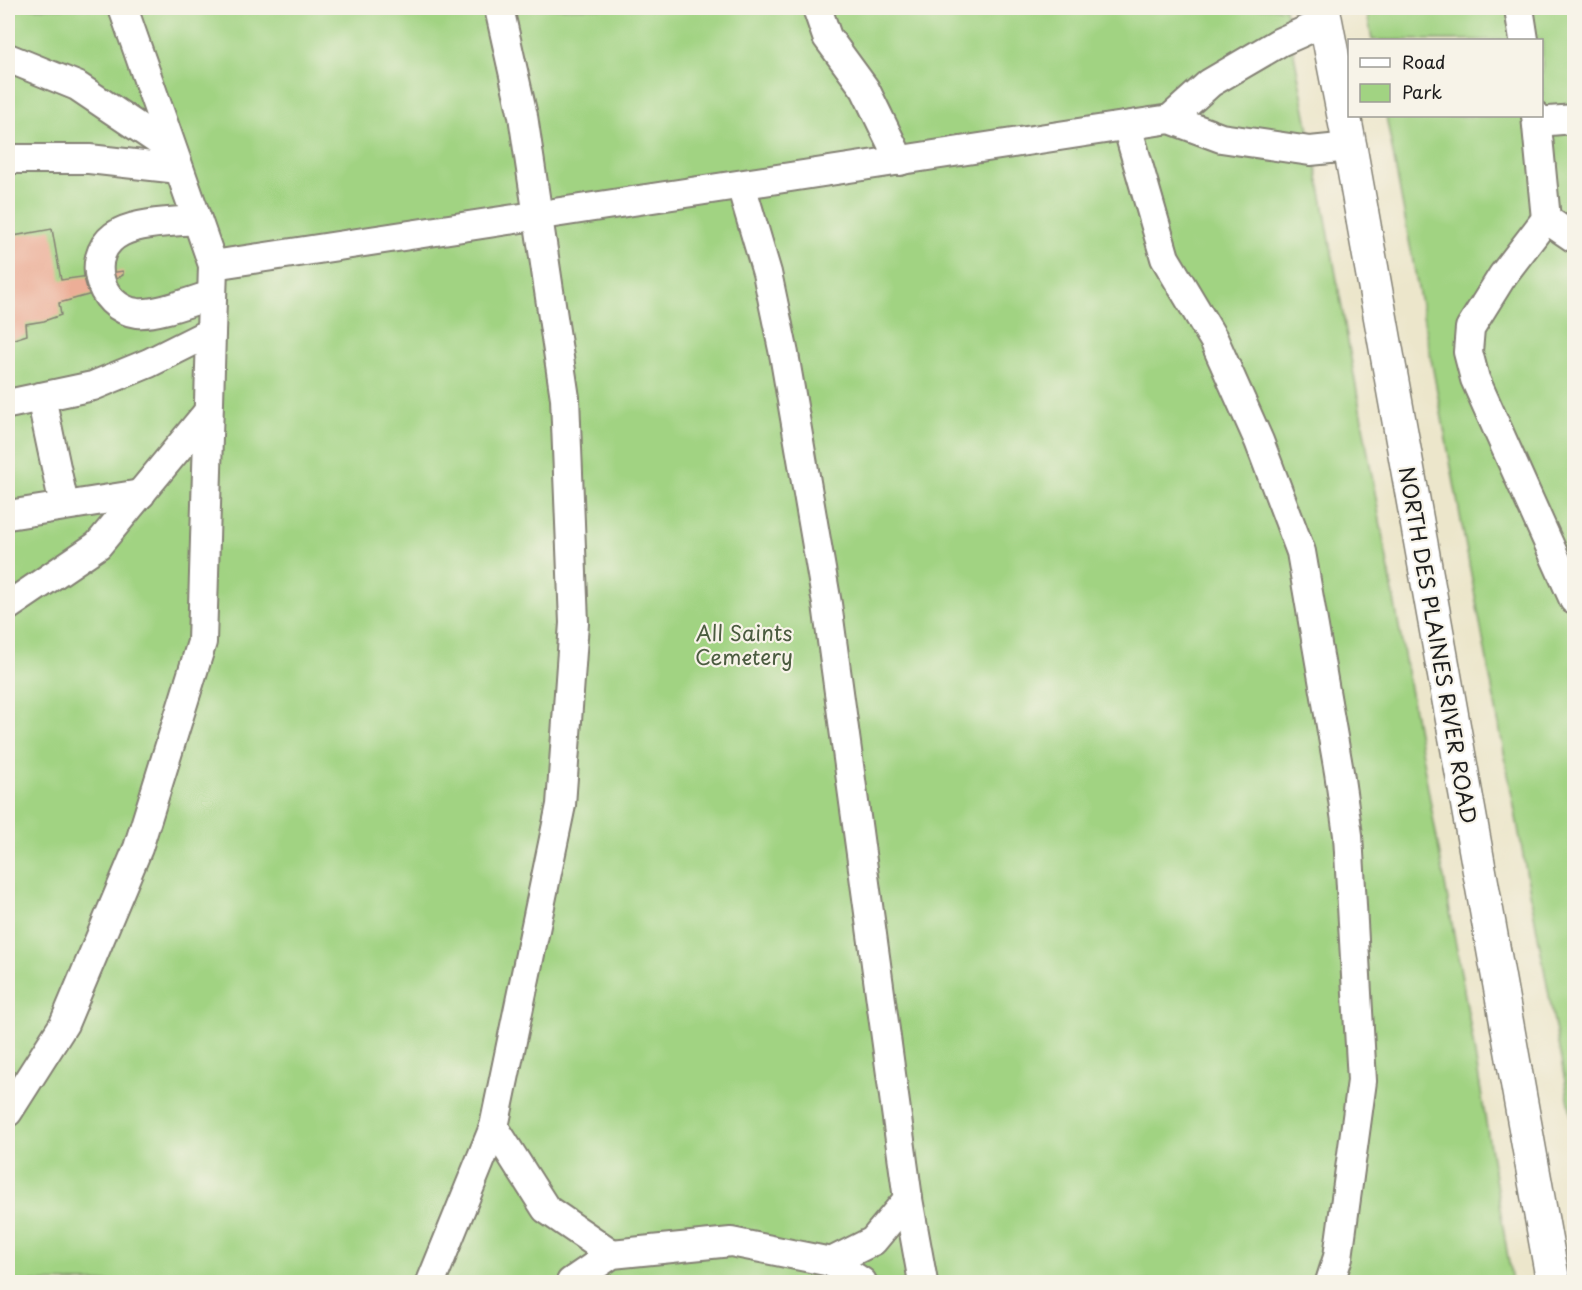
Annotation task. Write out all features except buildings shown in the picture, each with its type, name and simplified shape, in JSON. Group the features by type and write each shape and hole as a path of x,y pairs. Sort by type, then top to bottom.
{"main road":[{"name":"NORTH DES PLAINES RIVER ROAD","path":"1324,15 1344,87 1350,147 1553,1282"}],"lane":[{"path":"8,1112 64,1024 138,849 202,642 213,265 123,8"},
{"path":"431,1282 494,1127 561,805 574,623 565,398 523,116 499,8"},
{"path":"818,8 827,37 866,89 900,161"},
{"path":"1519,8 1524,39"},
{"path":"1170,119 1210,83 1324,15"},
{"path":"8,58 77,86 175,160"},
{"path":"213,265 1170,119 1221,138 1310,151 1350,147"},
{"path":"1575,119 1537,119 1546,219 1503,275 1470,328 1468,352 1474,379 1575,600"},
{"path":"1127,126 1165,258 1214,340 1259,441 1301,552 1307,585 1348,835 1362,1081 1338,1257 1330,1282"},
{"path":"8,159 175,160"},
{"path":"741,185 767,273 779,331 827,604 908,1199 923,1282"},
{"path":"1546,219 1575,238"},
{"path":"197,220 131,227 119,233 108,241 101,253 98,266 99,280 104,292 113,303 125,310 138,313 152,312 212,295"},
{"path":"8,404 93,386 150,363 211,332"},
{"path":"41,397 64,506"},
{"path":"8,606 98,545 208,412"},
{"path":"8,515 141,494"},
{"path":"494,1127 546,1209 612,1254"},
{"path":"831,1262 873,1241 908,1199"},
{"path":"571,1282 612,1254 731,1242 831,1262 862,1282"}],"green space":[{"name":"All Saints Cemetery","path":"8,8 1285,8 1323,202 1469,1018 1512,1282 8,1282"},
{"path":"1366,8 1574,8 1574,1130 1386,117 1543,117 1543,39 1372,39"}]}
